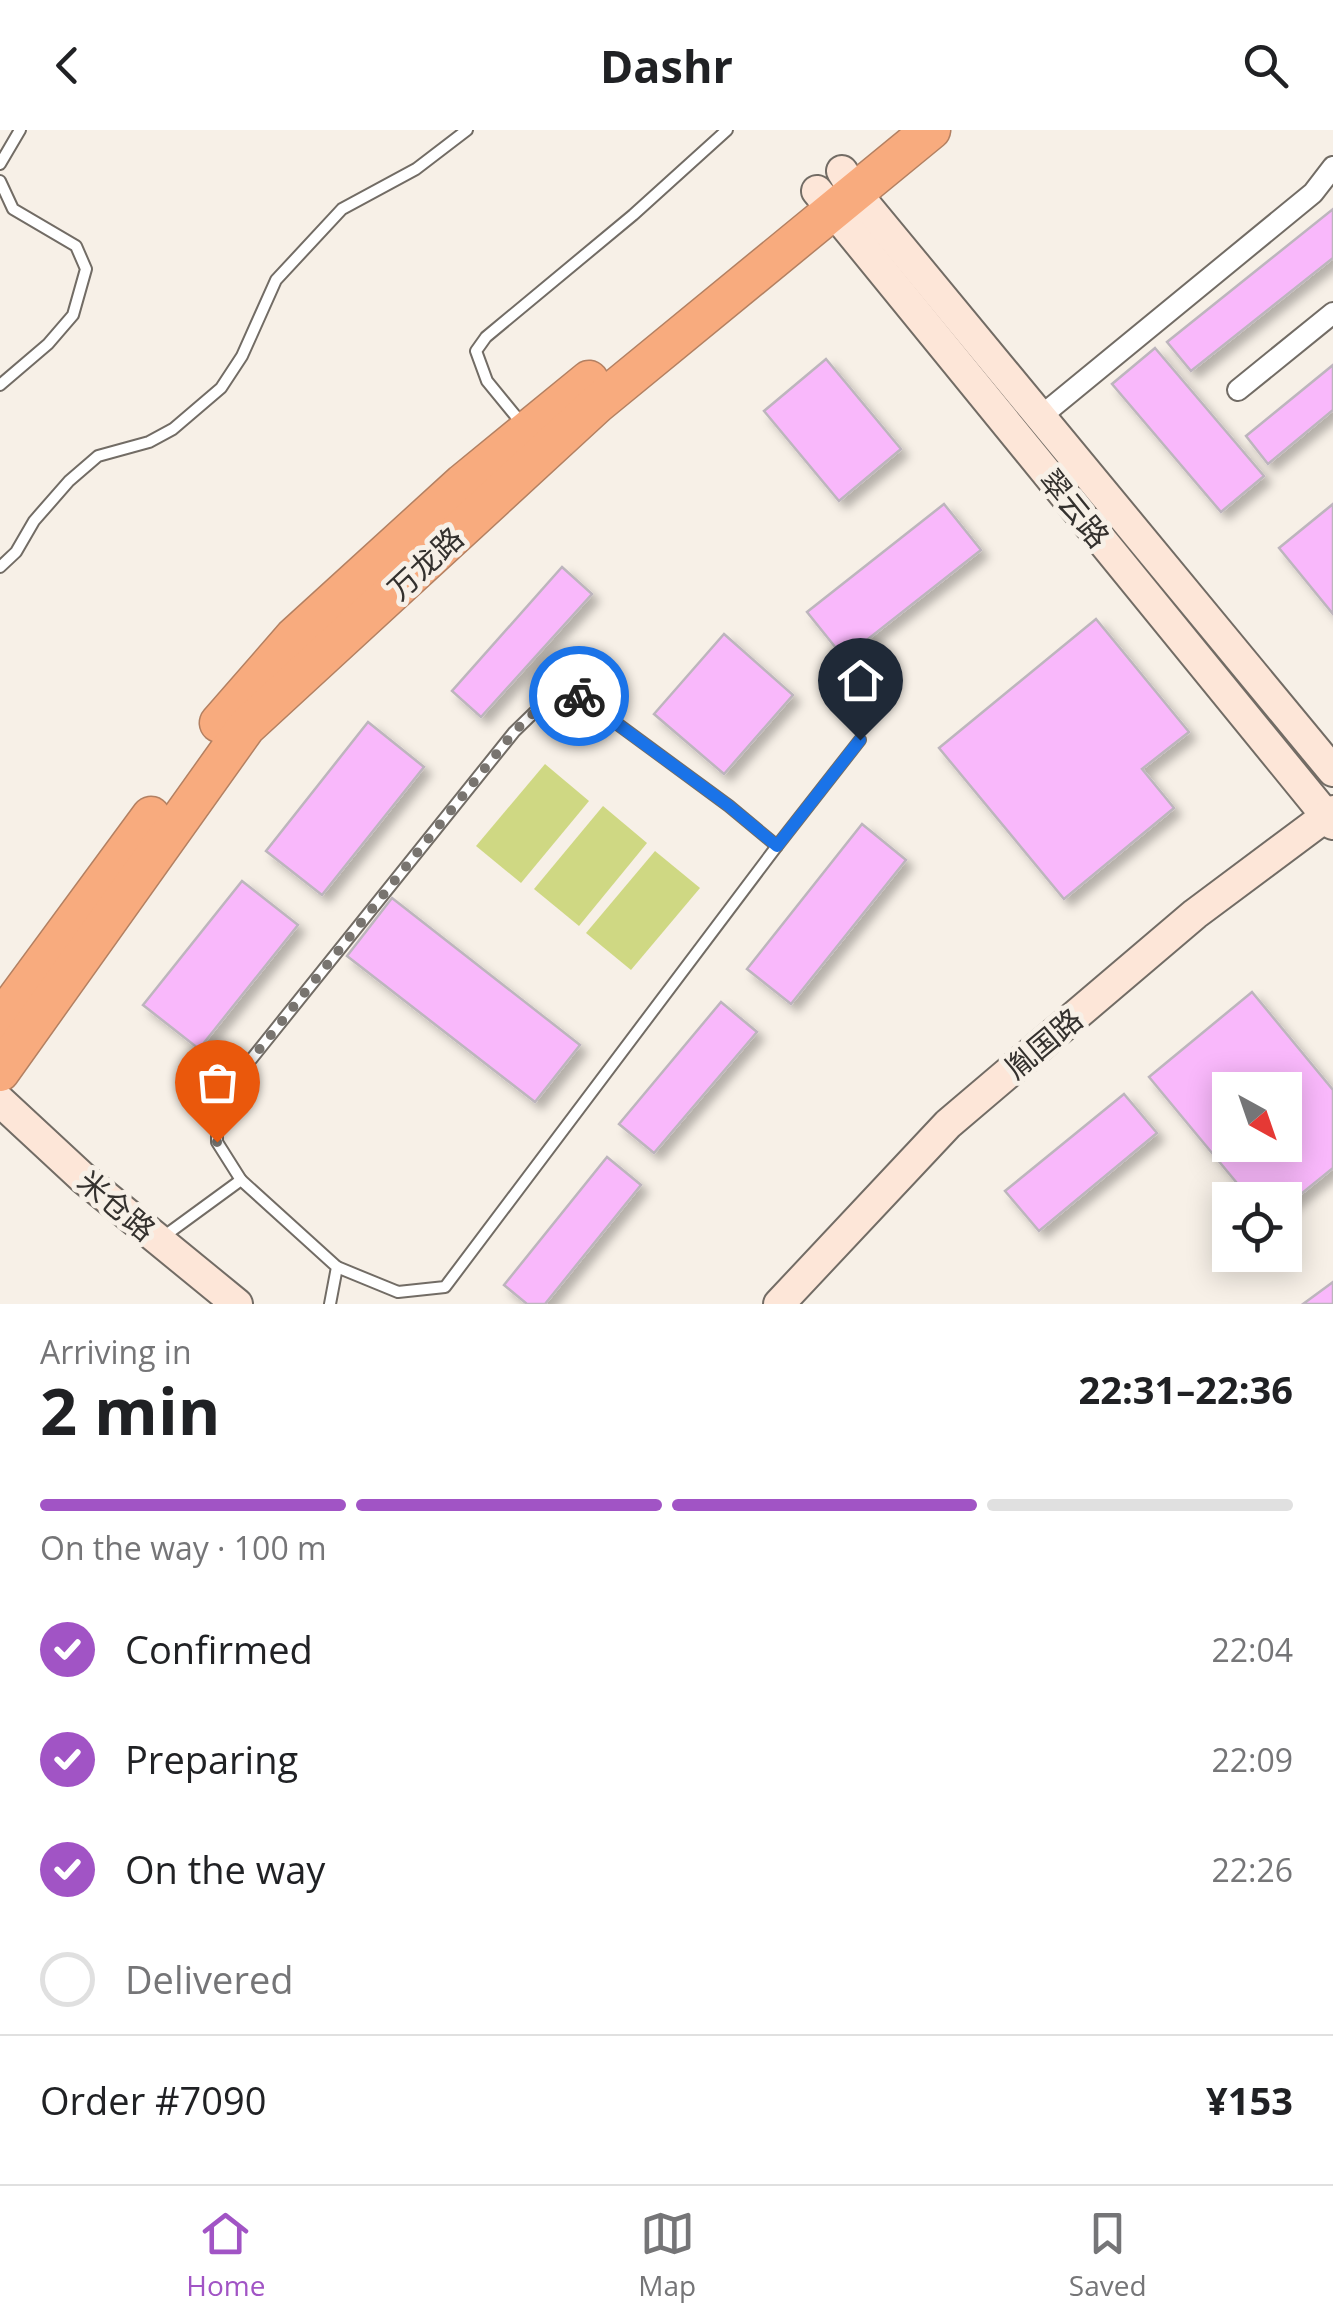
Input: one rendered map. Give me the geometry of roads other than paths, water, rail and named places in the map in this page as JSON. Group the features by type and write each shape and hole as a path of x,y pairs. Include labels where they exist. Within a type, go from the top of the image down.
{"highway":[{"name":"万龙路","path":"0,1072 246,727 597,404 837,191 891,130"},
{"name":"万龙路","path":"0,1020 222,719 294,637 528,430 837,191 931,130"}],"street":[{"path":"1040,417 1313,193 1333,167"},
{"name":"翠云路","path":"837,191 1040,417 1333,771"},
{"name":"翠云路","path":"837,191 1331,817"},
{"path":"1238,390 1333,313"},
{"name":"胤国路","path":"779,1304 948,1124 1195,914 1331,817"},
{"name":"米仓路","path":"0,1102 84,1178 238,1304"}],"lane":[{"path":"0,164 20,130"},
{"path":"0,568 69,481 98,456 149,442 172,429 221,388 242,356 276,280 342,209 416,168 467,130"},
{"path":"528,430 486,382 476,351 486,337 633,215 727,130"},
{"path":"0,181 13,210 76,246 86,269 72,314 48,344 0,385"},
{"path":"777,846 574,692 550,697 514,732 217,1102 217,1142 241,1180 337,1267 398,1292 445,1286 860,740"},
{"path":"159,1240 241,1180"},
{"path":"330,1304 337,1267"}]}
